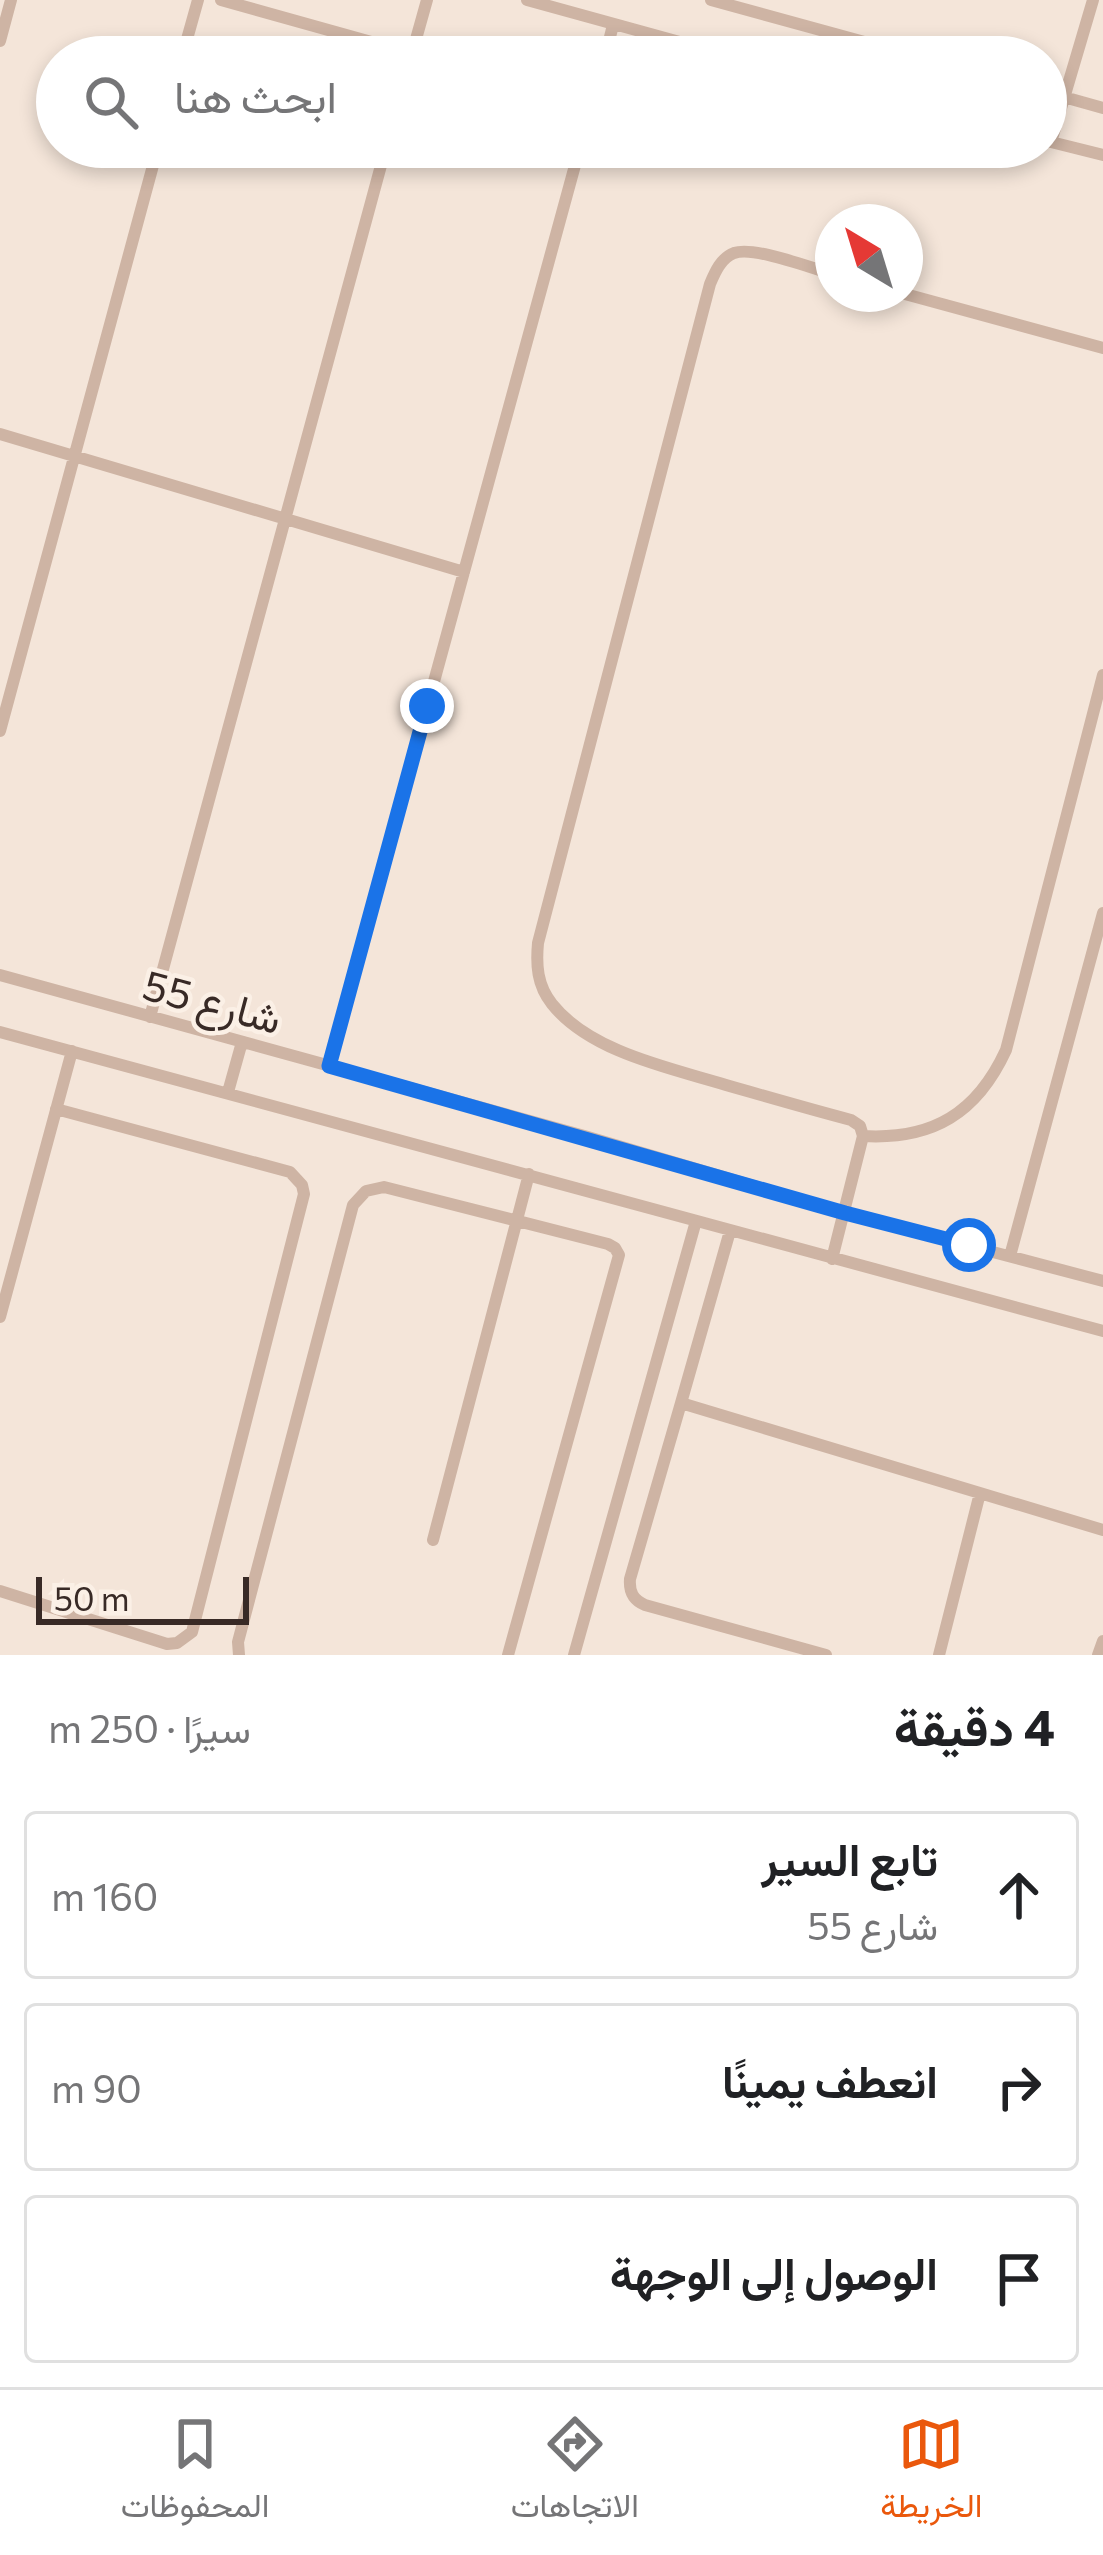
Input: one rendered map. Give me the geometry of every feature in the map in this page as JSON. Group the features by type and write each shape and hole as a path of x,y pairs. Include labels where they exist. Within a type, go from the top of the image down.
{"lane":[{"path":"0,41 11,0"},
{"path":"188,36 198,0"},
{"path":"220,0 346,36"},
{"path":"420,36 427,0"},
{"path":"526,0 655,36"},
{"path":"711,0 842,36"},
{"path":"1067,87 1093,0"},
{"path":"611,36 614,25"},
{"path":"1067,98 1103,107"},
{"path":"1067,145 1102,151"},
{"path":"0,731 152,168"},
{"path":"150,1017 380,168"},
{"path":"329,1066 574,168"},
{"path":"815,269 736,252 716,270 536,963 549,1000 563,1016 606,1043 665,1068 856,1122 863,1136 832,1259"},
{"path":"923,299 1103,348"},
{"path":"0,434 464,572"},
{"path":"863,1136 902,1136 939,1125 961,1112 995,1074 1014,1024 1103,675"},
{"path":"1010,1256 1103,913"},
{"name":"شارع 55","path":"0,975 1103,1281"},
{"name":"شارع 55","path":"0,1032 1103,1331"},
{"path":"228,1092 242,1042"},
{"path":"0,1317 72,1051"},
{"path":"0,1591 167,1643 185,1639 192,1631 304,1195 290,1172 56,1109"},
{"path":"433,1540 529,1174"},
{"path":"239,1655 238,1642 353,1205 366,1191 384,1187 612,1245 619,1258 508,1655"},
{"path":"574,1655 696,1221"},
{"path":"730,1231 630,1579 631,1592 645,1605 826,1655"},
{"path":"681,1403 1103,1530"},
{"path":"939,1655 980,1492"},
{"path":"1099,1655 1103,1641"}],"route":[{"path":"427,706 329,1066 969,1245"}]}
